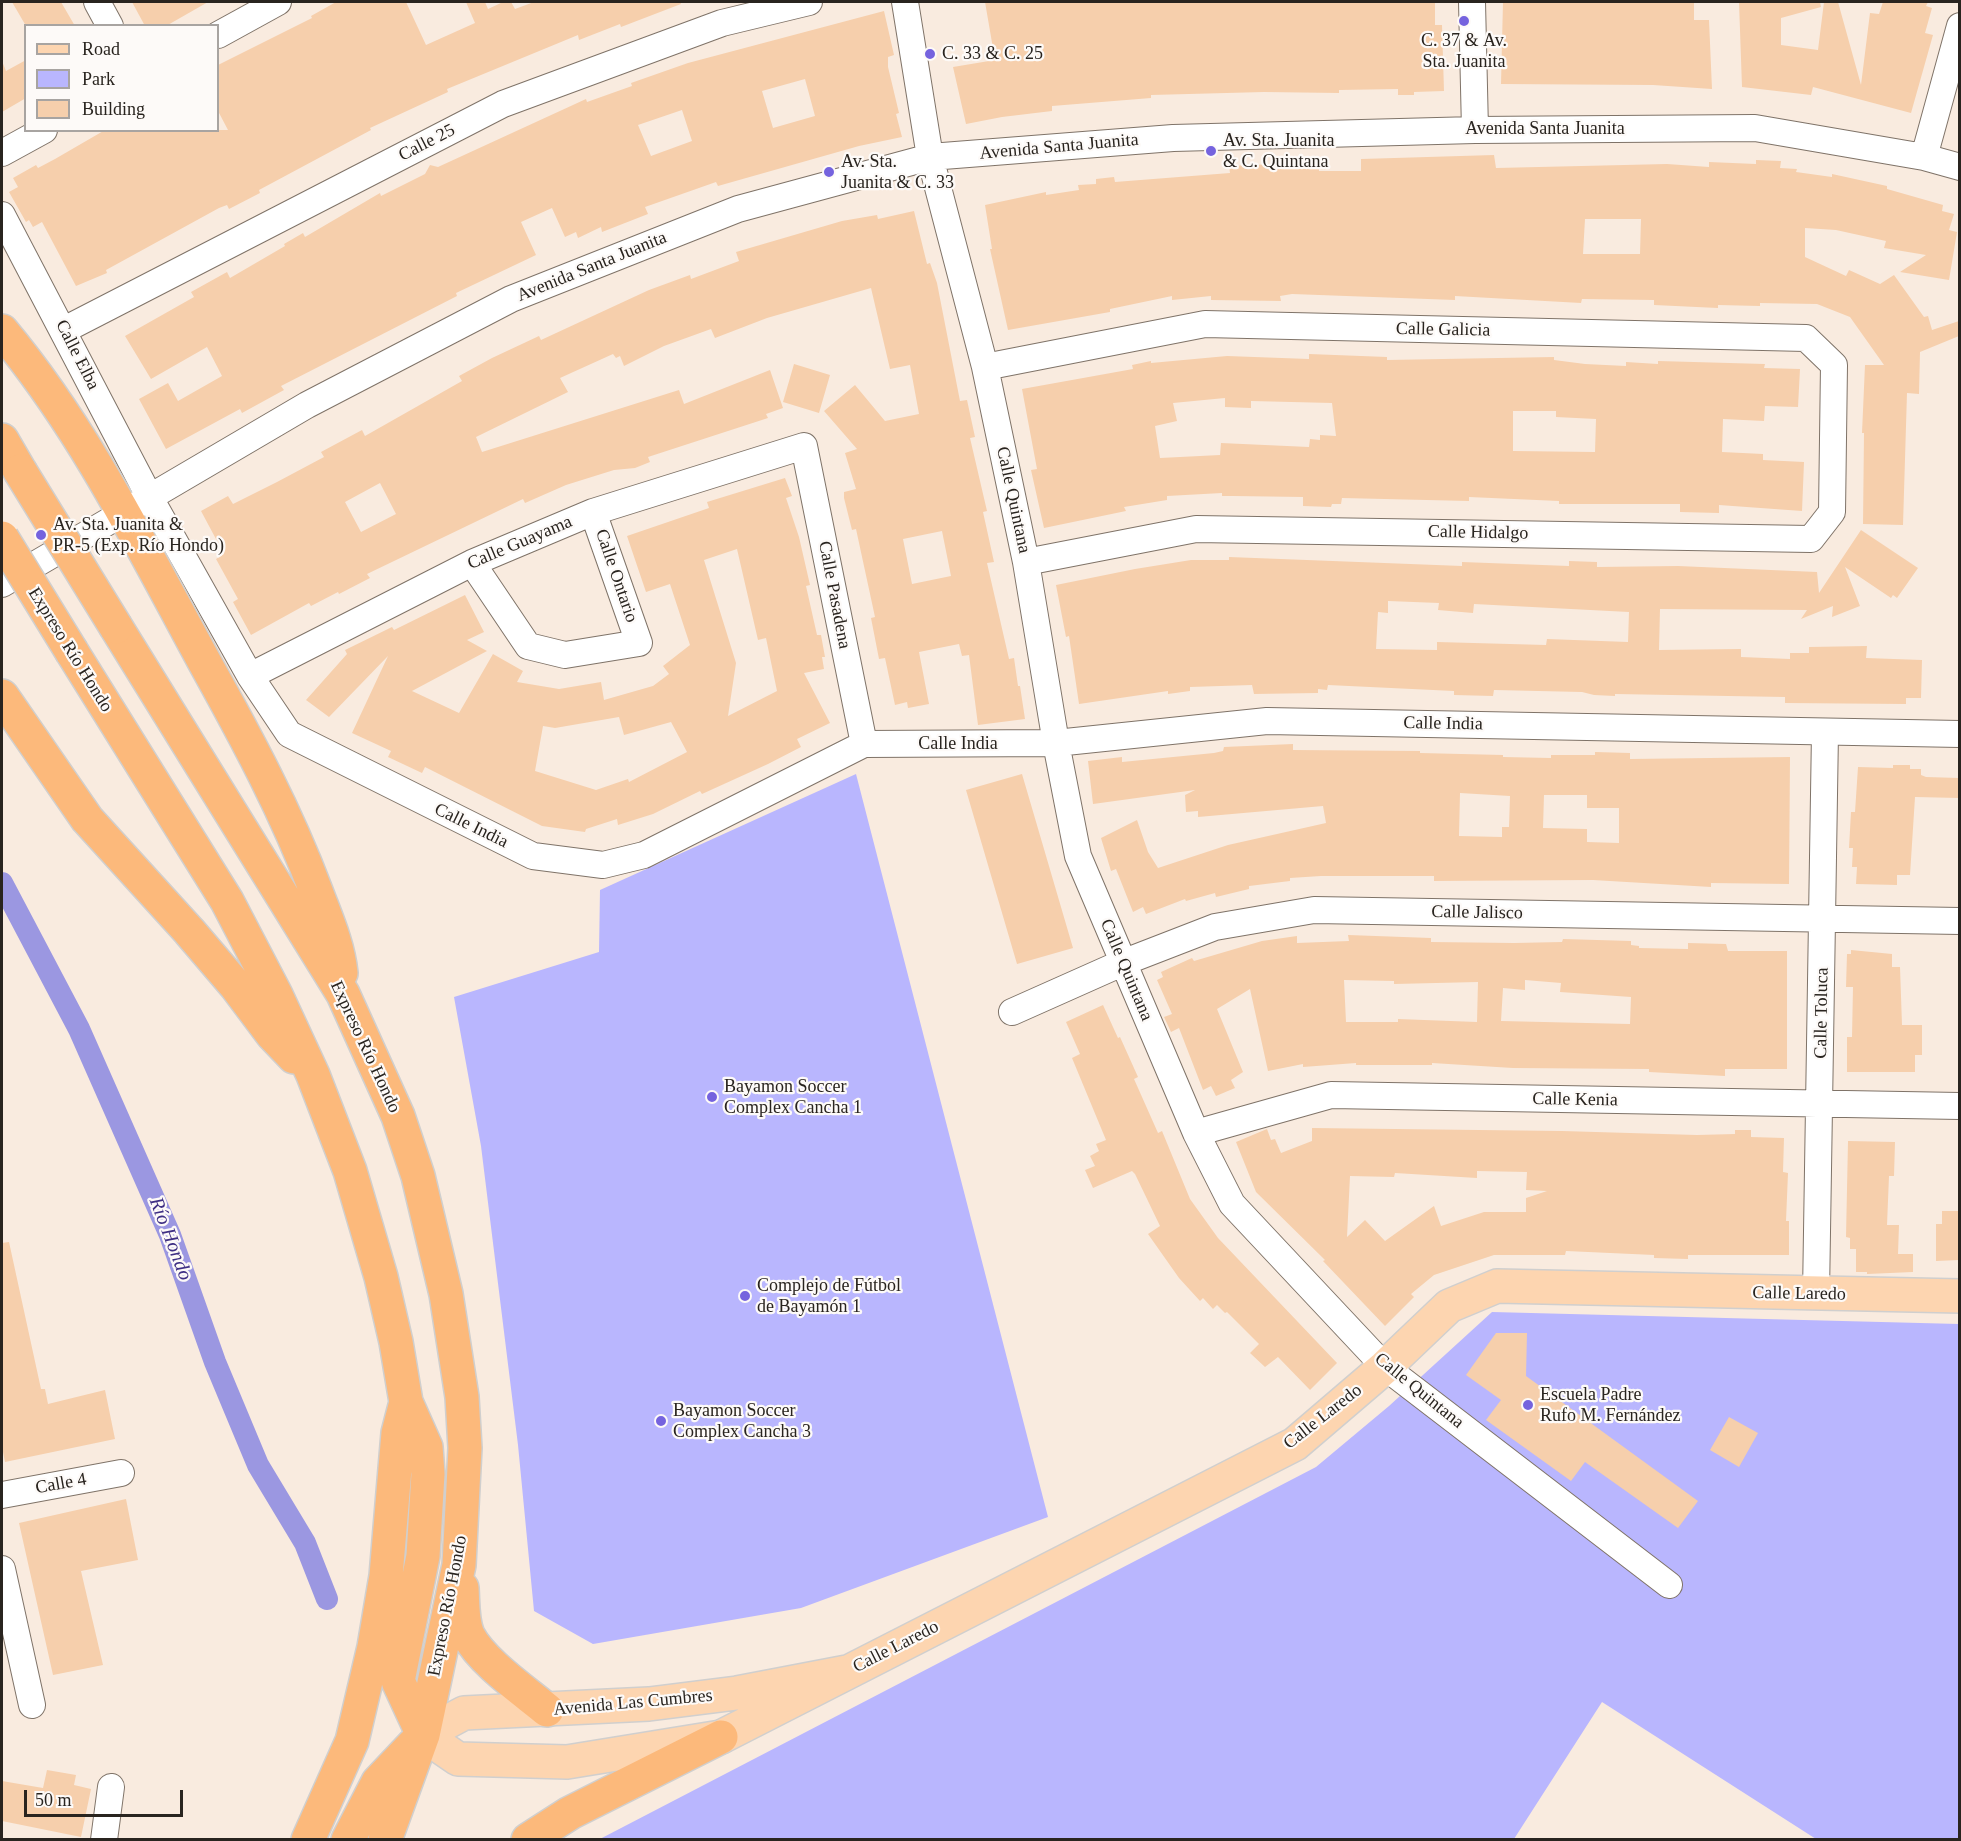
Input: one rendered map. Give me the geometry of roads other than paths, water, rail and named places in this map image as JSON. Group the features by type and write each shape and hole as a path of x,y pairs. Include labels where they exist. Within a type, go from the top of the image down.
{"highway":[{"path":"2,331 136,504 234,715 302,853 338,951 343,994"},
{"name":"Expreso Río Hondo","path":"2,440 343,994 398,1116 418,1176 446,1294 462,1397 465,1448 459,1565 423,1735"},
{"name":"Expreso Río Hondo","path":"2,538 227,901 256,954 313,1075 350,1171 381,1276 406,1402 398,1433 386,1576 374,1647 352,1741 308,1839"},
{"path":"2,696 87,819 189,931 236,986 272,1034 313,1075"},
{"path":"385,1839 423,1735 398,1681 423,1556 428,1474 426,1447 406,1402"},
{"path":"459,1565 464,1620 468,1634 479,1650 547,1710"},
{"path":"348,1839 378,1782 423,1735"},
{"path":"528,1839 570,1813 721,1737"}],"main road":[{"name":"Calle Laredo","path":"721,1737 1295,1444 1385,1367 1449,1306 1497,1287 1959,1296"},
{"name":"Avenida Las Cumbres","path":"423,1735 464,1713 649,1704 737,1694 847,1672"},
{"path":"423,1735 458,1759 567,1762 721,1737"}],"street":[{"path":"97,2 109,24"},
{"path":"219,34 278,2"},
{"name":"Calle 25","path":"64,330 503,104 722,23 809,2"},
{"name":"Calle Quintana","path":"905,2 930,157 985,367 1026,562 1056,743 1078,856 1196,1133 1232,1204 1385,1367 1669,1585"},
{"path":"1472,2 1475,129"},
{"path":"1924,157 1959,26"},
{"name":"Avenida Santa Juanita","path":"2,584 307,405 511,299 738,209 930,157 1173,138 1475,129 1755,128 1924,157 1959,168"},
{"path":"2,153 40,132"},
{"name":"Calle Elba","path":"2,216 64,330 136,504"},
{"name":"Calle Galicia","path":"985,367 1204,324 1806,338 1834,365 1833,424"},
{"name":"Calle Hidalgo","path":"1026,562 1197,529 1811,538 1832,512 1833,424"},
{"name":"Calle Guayama","path":"250,676 472,563 593,512 804,446"},
{"name":"Calle Pasadena","path":"804,446 864,744"},
{"name":"Calle India","path":"136,504 289,734 533,856 603,865 645,855 864,744 1056,743 1267,721 1959,734"},
{"name":"Calle Ontario","path":"472,563 528,646 565,655 639,643 593,512"},
{"name":"Calle Toluca","path":"1816,1294 1824,920 1825,732"},
{"name":"Calle Jalisco","path":"1012,1012 1122,963 1215,927 1314,910 1959,921"},
{"name":"Calle Kenia","path":"1196,1133 1330,1095 1959,1106"},
{"name":"Calle 4","path":"2,1495 122,1473"},
{"path":"2,1569 32,1705"},
{"path":"104,1839 111,1787"}],"waterway":[{"name":"Río Hondo","path":"2,883 79,1029 170,1235 215,1362 258,1465 305,1543 327,1599"}],"place":[{"name":"C. 37 & Av. Sta. Juanita","path":"1464,21"},
{"name":"C. 33 & C. 25","path":"930,54"},
{"name":"Av. Sta. Juanita & C. Quintana","path":"1211,151"},
{"name":"Av. Sta. Juanita & C. 33","path":"829,172"},
{"name":"Av. Sta. Juanita & PR-5 (Exp. Río Hondo)","path":"41,535"},
{"name":"Bayamon Soccer Complex Cancha 1","path":"712,1097"},
{"name":"Complejo de Fútbol de Bayamón 1","path":"745,1296"},
{"name":"Escuela Padre Rufo M. Fernández","path":"1528,1405"},
{"name":"Bayamon Soccer Complex Cancha 3","path":"661,1421"}]}
